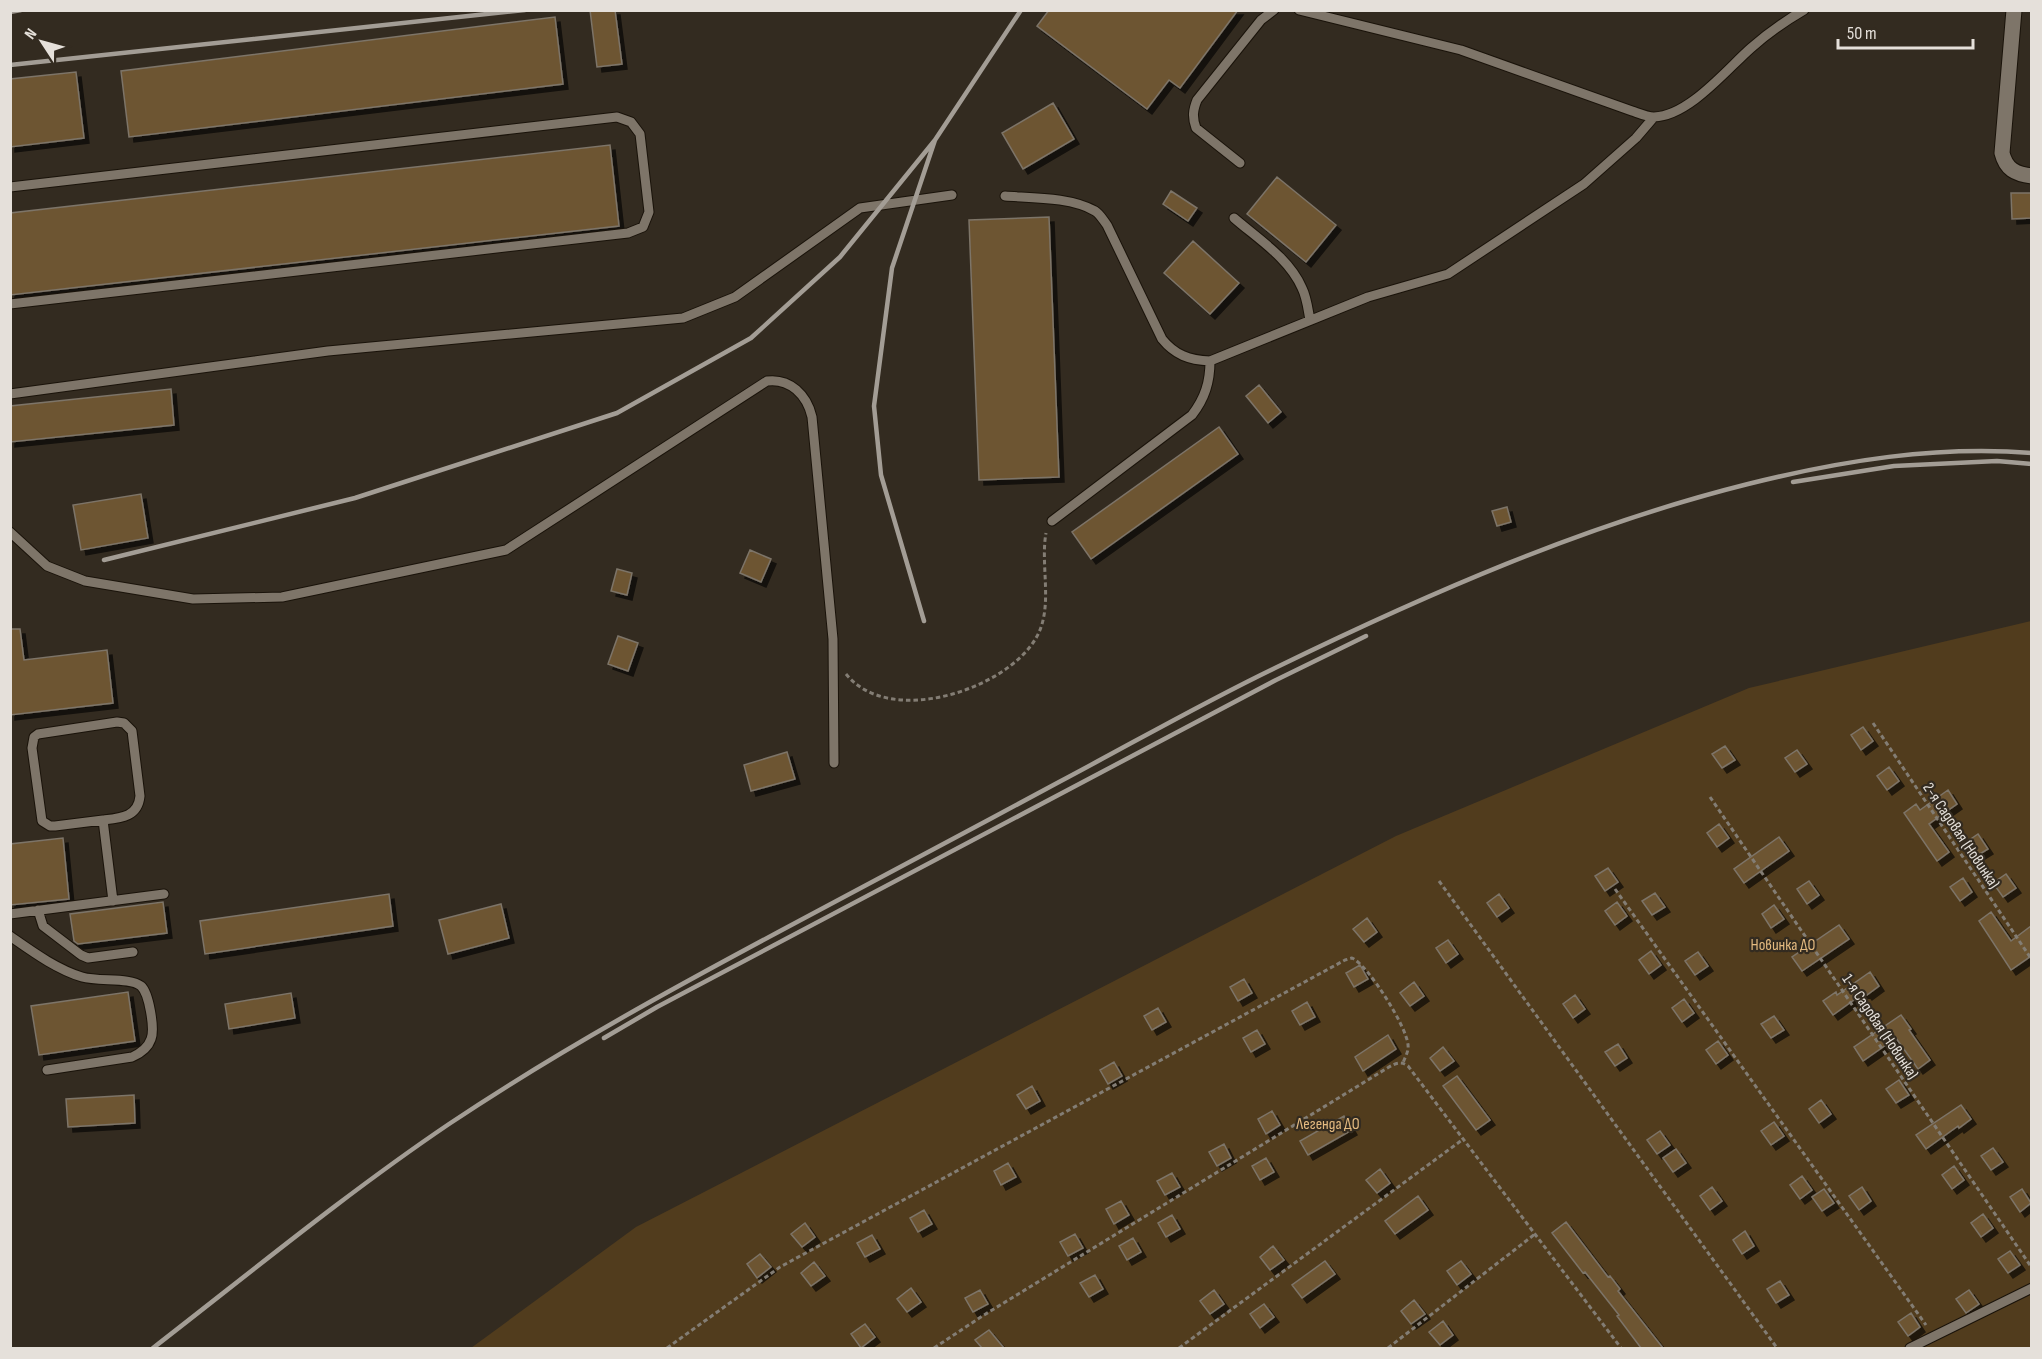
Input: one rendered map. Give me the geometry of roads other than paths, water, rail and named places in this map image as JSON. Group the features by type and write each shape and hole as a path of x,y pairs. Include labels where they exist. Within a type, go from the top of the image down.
{"street":[{"path":"2014,10 2001,153 2005,163 2012,171 2031,176"}],"lane":[{"path":"1240,163 1196,128 1193,109 1197,100 1261,20 1274,10"},
{"path":"1299,10 1461,50 1654,117 1669,113 1710,88 1751,48 1804,10"},
{"path":"10,187 617,117 632,122 640,134 649,212 643,227 628,234 10,304"},
{"path":"1005,196 1046,199 1081,205 1097,212 1107,225 1162,339 1171,349 1181,355 1194,360 1210,361 1368,297 1448,274 1584,184 1636,138 1654,117"},
{"path":"10,394 328,351 683,318 735,297 860,208 952,195"},
{"path":"1234,218 1285,262 1296,276 1304,291 1310,320"},
{"path":"1052,521 1192,415 1206,392 1210,378 1210,361"},
{"path":"10,532 47,566 85,581 192,599 282,597 506,550 767,381 777,379 796,389 810,406 812,417 833,639 834,763"},
{"path":"117,722 124,723 132,731 140,804 130,815 103,820 55,826 42,822 32,748 34,737 38,734 117,722"},
{"path":"103,820 113,901"},
{"path":"10,914 164,894"},
{"path":"38,910 43,926 81,955 88,958 133,952"},
{"path":"10,936 70,973 97,980 133,982 147,994 153,1031 144,1051 132,1057 47,1070"},
{"path":"1910,1348 2031,1288"}],"railway":[{"path":"10,12 21,10"},
{"path":"10,65 525,10"},
{"path":"924,621 881,475 874,406 892,268 935,140 1021,10"},
{"path":"104,560 355,498 617,413 751,338 840,257 935,140"},
{"path":"153,1348 374,1177 491,1096 577,1044 709,970 1248,681 1448,588 1566,541 1687,501 1748,484 1853,462 1960,451 2032,453"},
{"path":"1793,482 1894,466 1997,461 2032,464"},
{"path":"604,1038 657,1007 1276,680 1366,636"}],"park label":[{"name":"Новинка ДО","path":"1783,944"},
{"name":"Легенда ДО","path":"1328,1123"}]}
